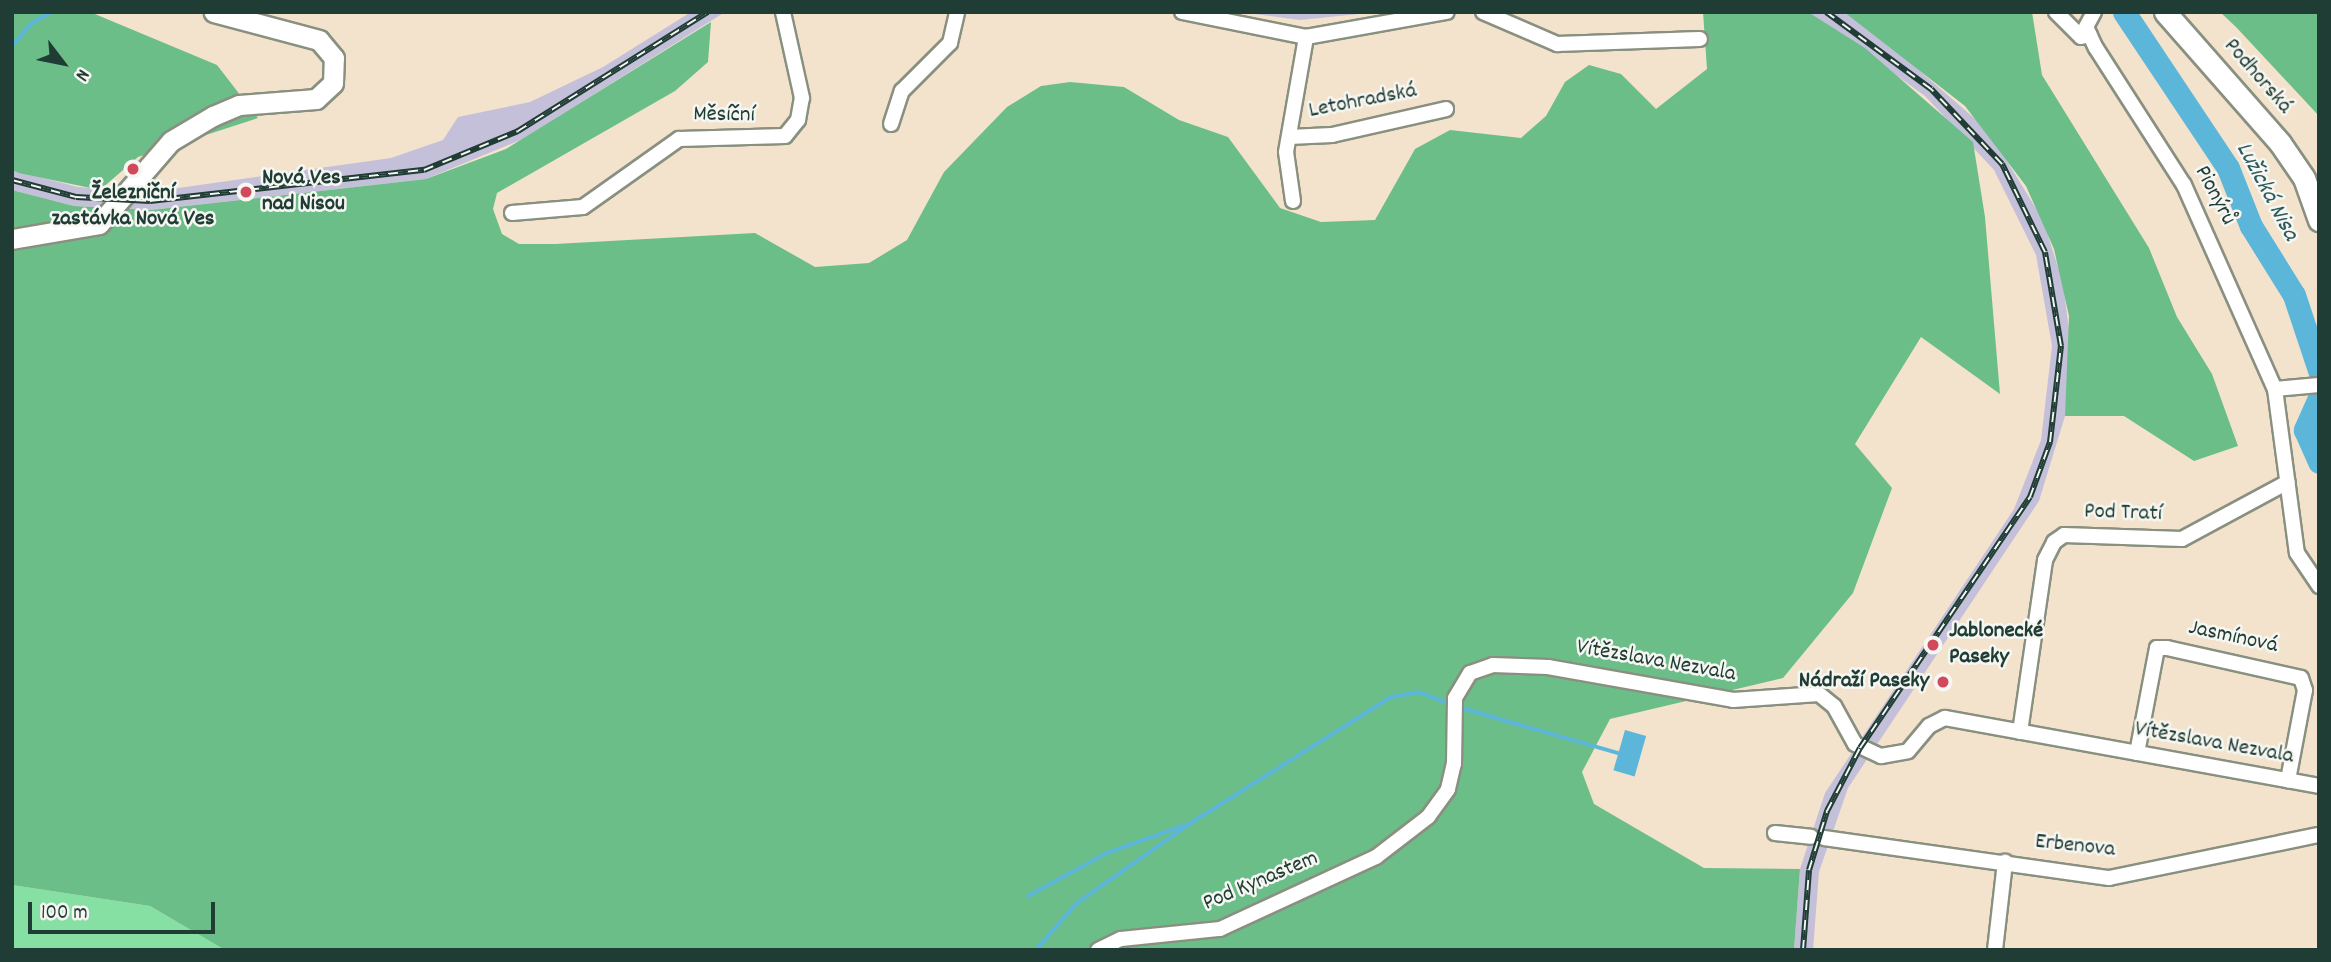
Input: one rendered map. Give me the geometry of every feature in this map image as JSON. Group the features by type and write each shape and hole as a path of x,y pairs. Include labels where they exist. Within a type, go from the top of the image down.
{"main road":[{"name":"Podhorská","path":"2165,12 2280,144 2304,178 2319,220"}],"street":[{"name":"Měsíční","path":"512,213 583,207 679,139 785,136 798,120 802,98 783,12"},
{"path":"891,124 902,91 950,43 957,12"},
{"path":"1182,12 1306,37 1447,12"},
{"path":"1483,12 1557,44 1700,39"},
{"name":"Pionýrů","path":"2056,12 2081,37 2090,35 2184,186 2275,388 2297,553 2319,586"},
{"path":"2090,35 2087,27 2094,12"},
{"path":"12,239 91,226 109,217 171,141 239,104 316,99 333,83 334,58 319,40 223,13"},
{"name":"Letohradská","path":"1293,201 1289,137 1306,37"},
{"name":"Letohradská","path":"1289,137 1332,135 1446,109"},
{"path":"2275,388 2317,385"},
{"name":"Pod Tratí","path":"2020,732 2045,560 2054,542 2064,535 2182,539 2288,482"},
{"name":"Jasmínová","path":"2137,753 2157,649 2167,648 2301,678 2305,690 2288,780"},
{"name":"Vítězslava Nezvala","path":"1427,817 1448,789 1454,764 1455,698 1470,673 1493,665 1548,667 1733,700 1819,694 1834,706 1855,744 1881,756 1908,751 1929,726 1945,718 2319,786"},
{"name":"Pod Kynastem","path":"1098,950 1121,939 1220,929 1376,856 1427,817"},
{"name":"Erbenova","path":"1775,833 2109,878 2319,835"},
{"path":"1995,950 2005,862"}],"shaded area":[{"path":"691,12 725,12 523,139 426,179 151,210 74,206 12,190 12,170 78,187 150,192 391,158 443,140 458,117 530,102 603,67"},
{"path":"1239,12 1379,12 1300,20"},
{"path":"1808,12 1844,12 1876,33 1988,130 2043,220 2063,283 2071,346 2065,416 2039,501 1848,788 1819,872 1813,950 1794,950 1800,869 1825,793 2014,509 2041,440 2052,346 2036,255 1994,170 1925,96"}],"green space":[{"path":"12,12 90,12 217,65 258,118 138,157 100,190 12,170"},
{"path":"1703,12 1808,12 1865,48 1973,142 1985,217 2000,394 1921,337 1855,444 1892,488 1853,593 1783,678 1610,719 1582,772 1594,804 1704,868 1800,869 1794,950 225,950 150,906 12,885 12,190 74,206 151,210 426,179 506,149 711,22 708,62 675,91 497,193 493,209 502,234 519,244 555,244 755,233 815,267 869,263 907,240 944,172 1007,107 1041,86 1070,82 1124,87 1179,120 1228,137 1280,208 1321,222 1375,220 1415,149 1450,130 1521,138 1546,116 1565,82 1589,65 1621,74 1656,109 1707,69"},
{"path":"1844,12 2032,12 2042,75 2149,248 2177,317 2212,374 2238,446 2194,461 2124,416 2065,416 2069,316 2054,249 2026,186 1965,106"},
{"path":"2220,12 2319,12 2319,116 2236,27"},
{"path":"12,885 150,906 225,950 12,950"}],"water":[{"path":"1625,730 1646,736 1635,776 1613,770"}],"waterway":[{"path":"12,46 32,23 52,12"},
{"name":"Lužická Nisa","path":"2124,12 2228,168 2251,226 2294,295 2319,370"},
{"name":"Lužická Nisa","path":"2319,398 2305,430 2319,462"},
{"path":"1036,950 1076,904 1191,823 1391,697 1418,692 1449,703"},
{"path":"1462,708 1621,754"},
{"path":"1028,896 1107,853 1185,825"}],"railway":[{"path":"12,180 76,197 150,201 424,170 518,131 708,12"},
{"path":"1803,950 1809,870 1827,811 1860,748 2030,497 2050,442 2061,346 2045,252 2002,164 1931,89 1826,12"}],"place":[{"name":"Železniční zastávka Nová Ves","path":"133,169"},
{"name":"Nová Ves nad Nisou","path":"246,192"},
{"name":"Jablonecké Paseky","path":"1933,645"},
{"name":"Nádraží Paseky","path":"1943,682"}]}
